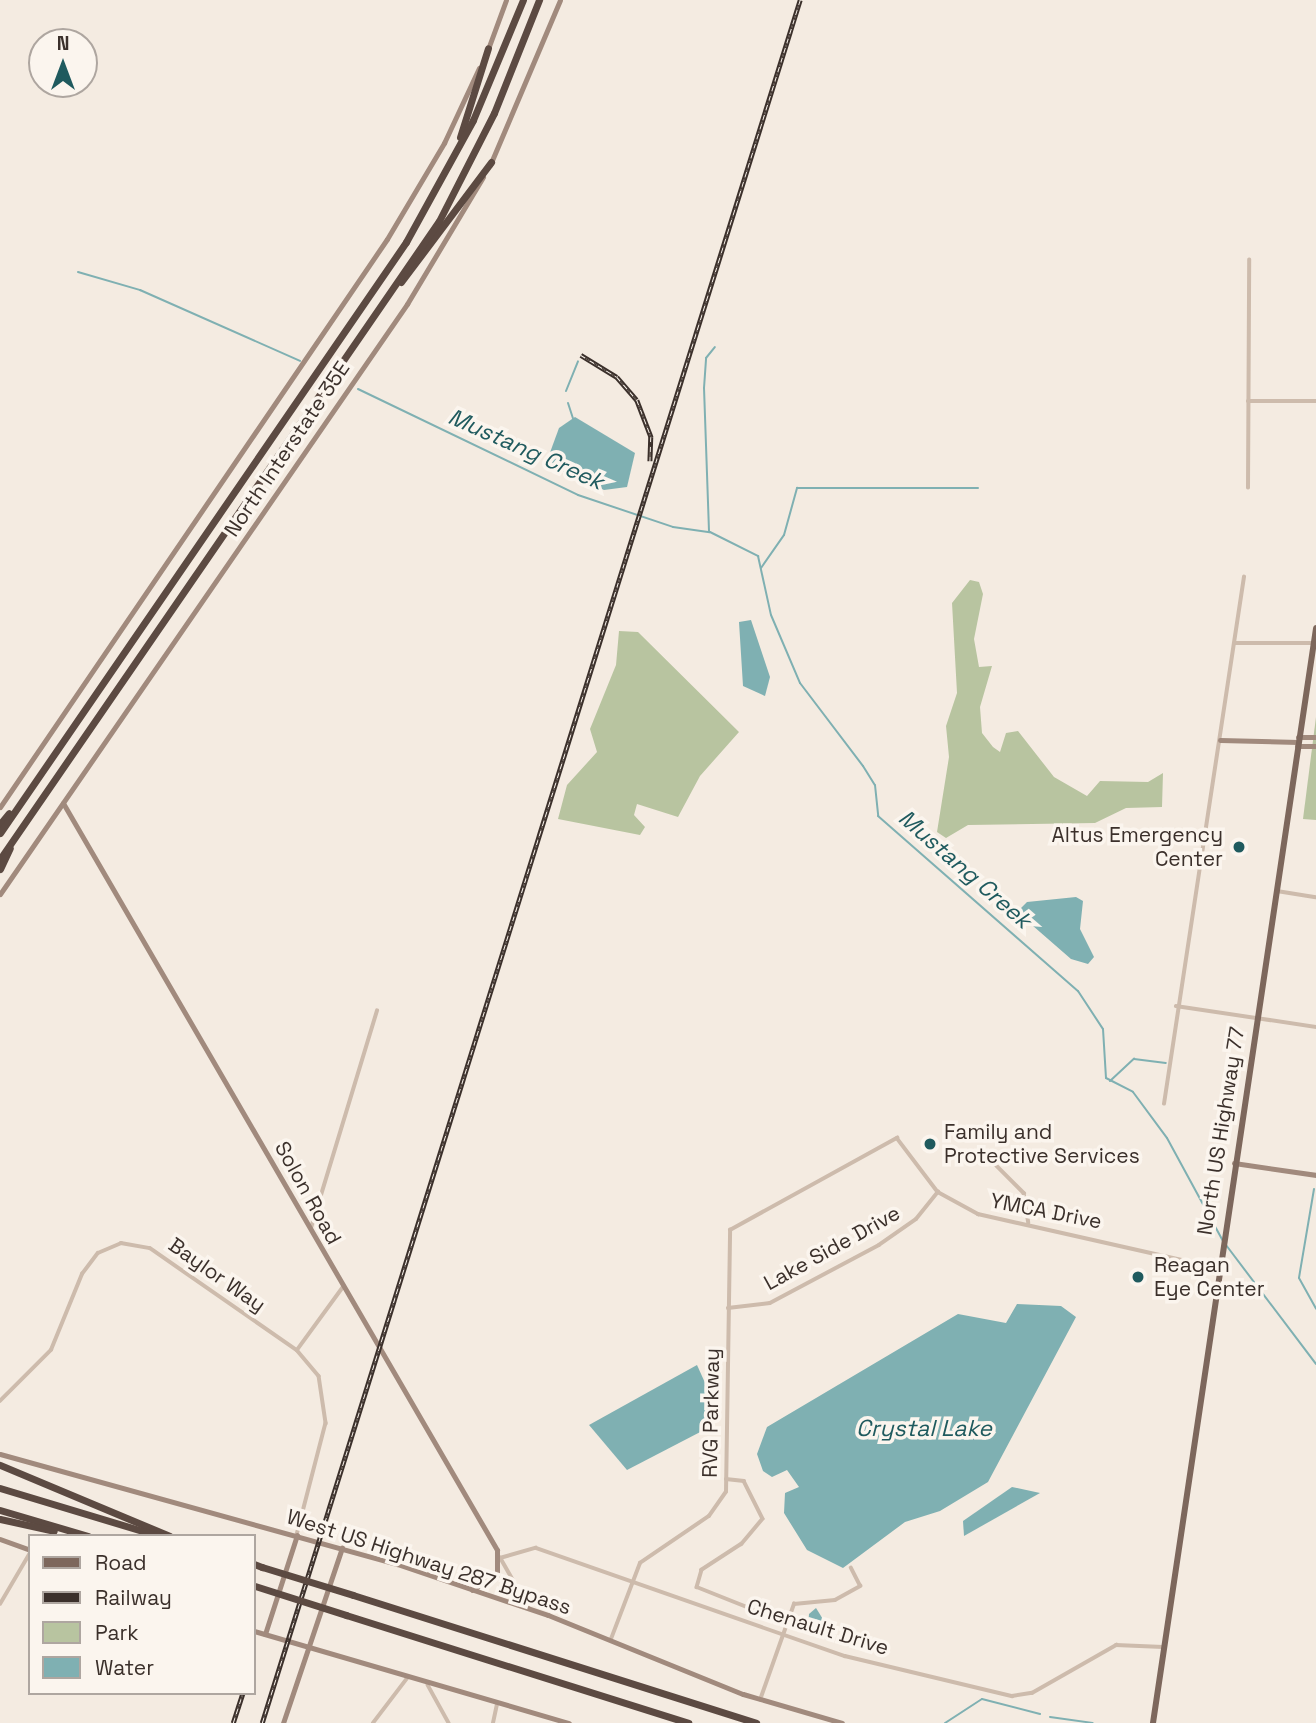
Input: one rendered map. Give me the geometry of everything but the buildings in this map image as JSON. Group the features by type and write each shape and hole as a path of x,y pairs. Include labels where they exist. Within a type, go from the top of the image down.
{"highway":[{"path":"0,833 424,212 473,120 523,0"},
{"path":"0,859 395,286 464,174 539,0"},
{"path":"424,212 471,111 488,48"},
{"path":"395,286 491,162"},
{"path":"0,824 47,766"},
{"path":"0,869 12,842"},
{"path":"0,1465 165,1534"},
{"path":"0,1488 152,1534"},
{"path":"0,1510 81,1534"},
{"path":"0,1519 69,1534"},
{"path":"258,1566 757,1723"},
{"path":"256,1587 688,1723"}],"main road":[{"name":"North US Highway 77","path":"1153,1723 1218,1265 1316,628"}],"street":[{"name":"North Interstate 35E","path":"0,807 387,239 444,143 488,48 506,0"},
{"name":"North Interstate 35E","path":"0,894 407,304 491,162 560,0"},
{"path":"1248,488 1249,260"},
{"path":"1248,401 1316,401"},
{"path":"1164,1104 1244,577"},
{"path":"1235,643 1314,643"},
{"path":"1298,742 1316,737"},
{"path":"1220,740 1298,742 1316,746"},
{"name":"Solon Road","path":"63,803 500,1558"},
{"path":"1276,891 1316,897"},
{"path":"1177,1006 1316,1027"},
{"path":"310,1230 377,1011"},
{"name":"YMCA Drive","path":"897,1138 938,1192 978,1214 1218,1265"},
{"name":"RVG Parkway","path":"611,1639 633,1582 651,1553 709,1516 726,1492 730,1230 897,1138"},
{"path":"991,1160 1024,1193 1029,1223"},
{"path":"1234,1163 1316,1175"},
{"name":"Lake Side Drive","path":"729,1308 770,1303 879,1245 916,1219 938,1192"},
{"name":"Baylor Way","path":"0,1401 51,1350 89,1262 121,1243 139,1244 174,1260 297,1350 319,1376 326,1407 297,1535"},
{"path":"297,1350 344,1287"},
{"name":"West US Highway 287 Bypass","path":"0,1454 342,1548 529,1609 611,1639 760,1700 842,1723"},
{"path":"726,1479 744,1480 763,1519 742,1544 702,1570 696,1587 787,1623"},
{"path":"265,1634 297,1535"},
{"path":"0,1539 28,1550"},
{"path":"283,1723 305,1647 342,1548"},
{"name":"Chenault Drive","path":"500,1558 536,1548 783,1636 1012,1696 1032,1693 1116,1644 1165,1647"},
{"path":"0,1604 28,1555"},
{"path":"472,1590 492,1581 500,1558"},
{"path":"500,1558 529,1609"},
{"path":"760,1700 797,1601 835,1600 860,1586 850,1568"},
{"path":"256,1632 428,1685 569,1723"},
{"path":"373,1723 408,1677"},
{"path":"428,1685 449,1723"},
{"path":"493,1723 497,1703"}],"green space":[{"path":"970,580 979,582 983,594 974,639 979,667 992,666 980,707 982,733 993,747 1000,752 1006,733 1018,731 1054,777 1087,796 1100,781 1148,782 1163,773 1162,807 1126,808 1095,823 968,825 946,838 937,832 949,757 946,726 957,693 952,603"},
{"path":"619,631 638,632 739,732 700,776 678,817 637,804 634,815 645,827 640,835 558,819 567,785 597,752 590,729 616,665"},
{"path":"1316,717 1316,820 1303,819"}],"water":[{"path":"575,417 635,453 627,487 604,490 559,470 548,458 559,428"},
{"path":"751,620 770,677 765,696 743,686 739,622"},
{"path":"1076,897 1083,901 1080,929 1094,957 1088,964 1071,959 1017,912 1027,902"},
{"name":"Crystal Lake","path":"1017,1304 1061,1306 1076,1317 988,1482 940,1511 905,1522 843,1568 807,1550 784,1513 785,1493 799,1487 787,1470 772,1477 763,1471 757,1454 767,1427 958,1314 1006,1323"},
{"path":"697,1365 706,1385 706,1429 627,1470 589,1425"},
{"path":"1012,1487 1040,1493 964,1536 963,1521"},
{"path":"816,1608 834,1637 833,1641 808,1630 809,1614"}],"waterway":[{"name":"Mustang Creek","path":"78,272 140,290 300,361"},
{"path":"709,531 704,388 706,358 715,347"},
{"path":"566,391 578,361"},
{"name":"Mustang Creek","path":"358,389 578,495 673,527 710,532 758,556 771,615 800,683 875,785 878,816 1078,991 1103,1029 1106,1078 1133,1092 1167,1138 1223,1241"},
{"path":"568,403 573,418"},
{"path":"761,568 784,535 797,488 978,488"},
{"path":"1110,1081 1134,1059 1166,1063"},
{"path":"1314,1189 1299,1278 1316,1309"},
{"name":"Mustang Creek","path":"1226,1245 1316,1364"},
{"path":"945,1723 982,1699 1040,1714"},
{"path":"1050,1717 1093,1723"}],"railway":[{"path":"262,1723 800,0"},
{"path":"581,355 617,377 637,400 651,437 650,461"},
{"path":"233,1723 242,1695"}],"place":[{"name":"Altus Emergency Center","path":"1239,847"},
{"name":"Family and Protective Services","path":"930,1144"},
{"name":"Reagan Eye Center","path":"1138,1277"}]}
